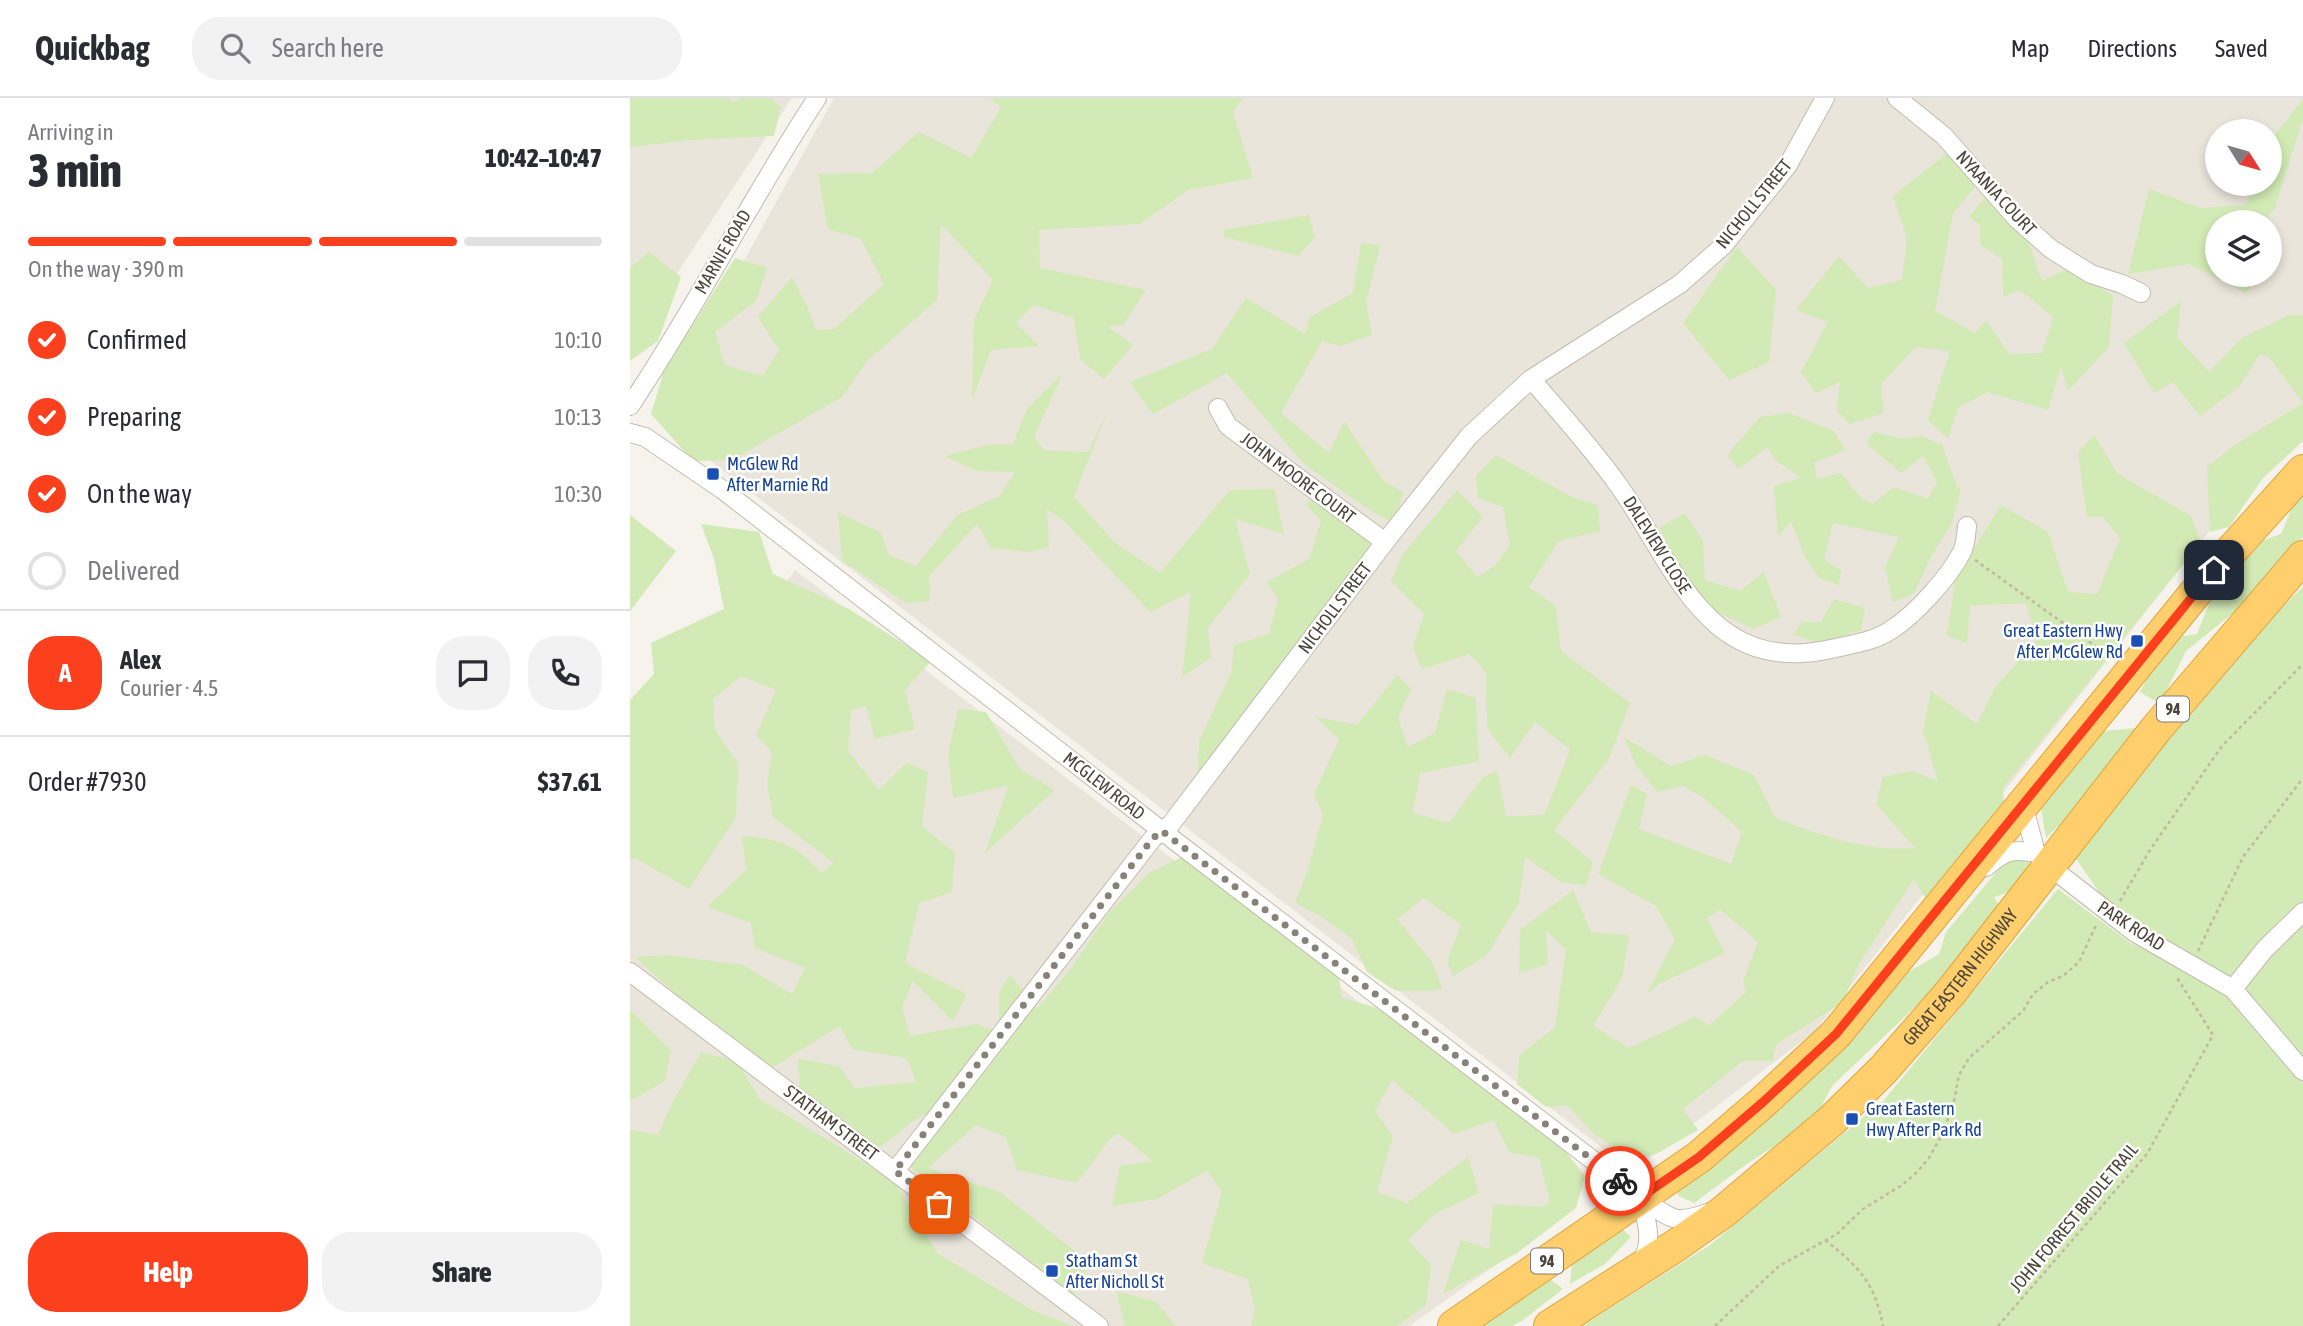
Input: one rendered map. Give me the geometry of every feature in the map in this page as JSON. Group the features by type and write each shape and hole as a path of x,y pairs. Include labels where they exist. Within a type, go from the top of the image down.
{"highway":[{"name":"94","path":"1454,1326 1699,1157 1836,1034 2214,570 2303,471"},
{"name":"GREAT EASTERN HIGHWAY","path":"1550,1326 1684,1239 1750,1190 1831,1121 1883,1070 1951,992 2043,860 2303,557"}],"street":[{"name":"MARNIE ROAD","path":"630,406 662,358 775,162 817,98"},
{"name":"NICHOLL STREET","path":"895,1171 1153,838 1171,824 1469,436 1531,379 1679,284 1724,245 1788,165 1825,98"},
{"name":"NYAANIA COURT","path":"1897,98 1944,136 2017,219 2051,249 2091,274 2141,293"},
{"name":"DALEVIEW CLOSE","path":"1531,379 1579,434 1619,486 1698,608 1723,630 1752,646 1781,652 1813,653 1878,638 1895,628 1926,600 1963,551 1967,526"},
{"name":"JOHN MOORE COURT","path":"1218,408 1228,426 1385,542"},
{"name":"MCGLEW ROAD","path":"630,433 645,437 723,490 1162,831 1673,1219 1686,1221 1750,1190"},
{"path":"2022,804 2043,860"},
{"path":"1961,882 2002,853 2020,850 2043,860"},
{"name":"PARK ROAD","path":"2043,860 2134,932 2233,989 2303,1071"},
{"path":"2233,989 2265,949 2303,912"},
{"name":"STATHAM STREET","path":"630,972 1099,1326"},
{"path":"1636,1270 1648,1253 1650,1240 1641,1197"}],"path":[{"path":"1963,551 2117,662"},
{"path":"1715,1326 1780,1266 1837,1234 1863,1209 1902,1185 1930,1158 1943,1133 1959,1075 1969,1058 1977,1048 2023,1011 2033,993 2048,982 2063,976 2079,962 2097,923 2122,899 2150,850 2222,746 2303,664"},
{"path":"2191,965 2243,858 2303,778"},
{"name":"JOHN FORREST BRIDLE TRAIL","path":"1998,1326 2147,1154 2213,1035 2155,943"},
{"path":"1825,1240 1863,1273 1878,1301 1883,1326"}],"shaded area":[{"path":"630,98 792,98 630,345"},
{"path":"834,98 2303,98 2303,436 2223,514 1815,1031 1632,1171 656,419"},
{"path":"795,570 1563,1158 1557,1222 1409,1326 630,1326 630,793"}],"green space":[{"path":"630,98 729,98 733,102 741,98 770,98 781,107 774,136 690,140 630,147"},
{"path":"990,98 1243,98 1233,112 1253,178 1188,190 1140,224 1039,230 1040,268 1146,290 1124,324 1108,327 1133,345 1104,379 1080,359 1074,318 1033,305 1016,323 1039,346 991,350 972,400 974,320 993,280 941,224 937,300 867,361 842,397 732,460 693,461 651,414 664,370 735,258 767,268 756,301 715,332 725,365 763,376 779,350 758,317 792,277 816,330 834,329 884,284 861,239 828,229 818,174 872,173 919,132 971,158 1001,108"},
{"path":"2303,99 2303,118 2282,186 2282,126"},
{"path":"1946,154 1964,159 1976,185 1953,214 1935,311 1975,333 1986,320 2009,354 2042,353 2053,317 2020,290 2003,297 2002,259 1980,245 1980,225 1969,217 1985,197 2025,233 2042,281 2071,267 2113,296 2109,347 2068,391 2061,366 2048,410 1987,392 1958,408 1948,439 1928,420 1950,351 1916,347 1881,384 1884,413 1850,424 1837,411 1840,382 1816,393 1801,372 1828,322 1796,310 1839,256 1868,288 1902,280 1907,238 1893,196"},
{"path":"2149,189 2201,208 2245,205 2249,196 2279,196 2273,210 2205,210 2205,272 2189,264 2128,274"},
{"path":"1309,215 1315,238 1298,256 1224,237 1224,230"},
{"path":"1361,243 1380,246 1366,302 1372,335 1341,346 1322,341 1281,413 1329,453 1344,421 1383,480 1404,493 1393,523 1362,505 1303,463 1227,373 1153,414 1130,382 1212,349 1246,298 1305,334 1310,317 1353,293"},
{"path":"1737,247 1776,290 1769,362 1729,380 1683,323"},
{"path":"649,252 681,277 658,341 630,361 630,268"},
{"path":"2234,287 2251,287 2246,293"},
{"path":"2181,301 2177,337 2209,372 2242,338 2289,315 2303,315 2303,403 2270,358 2260,354 2239,387 2200,416 2173,382 2154,393 2124,343"},
{"path":"1063,373 1034,437 1044,450 1088,452 1108,410 1074,497 1115,543 1160,573 1230,490 1274,489 1284,534 1235,519 1250,574 1208,628 1211,658 1182,677 1191,592 1150,612 1064,521 1047,509 1049,547 1029,552 991,548 977,524 929,576 930,601 906,603 842,561 838,512 881,533 889,555 916,566 957,515 1000,496 1015,472 976,471 945,456 988,445 1013,444 1027,409"},
{"path":"2303,403 2303,441 2263,478 2229,527 2210,532 2207,467 2236,444"},
{"path":"1789,413 1834,431 1845,450 1814,463 1817,479 1841,473 1861,498 1873,504 1894,487 1928,499 1937,482 1923,456 1901,473 1866,443 1874,432 1902,439 1921,436 1942,445 1957,486 1961,488 1952,523 1931,557 1914,594 1893,602 1885,568 1899,537 1833,523 1824,560 1841,570 1839,585 1819,578 1805,557 1791,522 1778,536 1774,486 1801,478 1775,460 1768,447 1738,469 1727,455 1760,417"},
{"path":"2094,435 2118,474 2191,516 2201,542 2003,788 2004,802 1925,898 1914,879 1859,964 1843,1002 1777,1044 1772,1061 1743,1061 1683,1109 1698,1130 1656,1154 1633,1160 1593,1133 1567,1105 1546,1107 1517,1084 1519,1056 1555,1027 1566,950 1546,930 1548,964 1519,973 1520,930 1573,890 1591,932 1629,935 1622,978 1593,1026 1629,1048 1695,1017 1710,1025 1746,992 1743,981 1758,942 1721,910 1707,918 1725,953 1659,984 1646,995 1675,939 1656,906 1598,874 1631,785 1647,794 1639,829 1731,864 1742,832 1704,798 1683,786 1657,792 1636,765 1624,737 1671,766 1705,755 1754,775 1775,817 1792,824 1861,845 1915,848 1876,804 1883,777 1912,771 1938,781 1923,731 1931,691 1977,724 1994,689 2037,640 2026,603 1970,606 1967,643 1947,636 1955,579 2001,505 2048,532 2068,592 2097,594 2120,538 2103,517 2087,517 2078,453"},
{"path":"1496,455 1572,497 1598,505 1600,531 1559,541 1529,587 1556,606 1561,651 1630,703 1609,759 1554,830 1593,862 1586,885 1561,882 1525,857 1519,903 1486,956 1453,976 1447,961 1461,925 1424,898 1397,919 1432,962 1443,989 1396,991 1367,972 1352,939 1319,915 1295,903 1323,815 1314,794 1339,740 1316,717 1357,725 1397,675 1411,689 1398,718 1408,747 1435,733 1447,689 1476,698 1479,761 1420,773 1413,813 1449,823 1483,777 1497,771 1506,816 1544,815 1570,750 1535,722 1510,758 1487,728 1486,673 1470,654 1422,669 1413,647 1424,614 1391,581 1403,554 1457,490 1483,517 1456,551 1477,577 1495,566 1510,545 1503,507 1478,498 1476,476"},
{"path":"1320,491 1356,507 1380,564 1197,795 1199,741 1231,673 1234,645 1269,634 1278,599 1267,582 1309,559 1321,521 1306,504"},
{"path":"2303,491 2303,537 2243,605 2186,651 2160,704 2140,692 2155,663 2178,637 2197,634 2211,599 2256,543 2281,534 2296,498"},
{"path":"1685,513 1703,541 1705,580 1740,591 1764,572 1781,617 1754,629 1699,604 1659,528"},
{"path":"630,515 676,551 630,611"},
{"path":"701,524 759,532 773,574 849,609 931,661 905,690 915,729 875,739 866,706 851,710 848,751 879,790 906,763 928,772 922,826 955,853 952,892 919,903 905,963 967,994 953,1021 913,981 902,1008 910,1036 977,1024 999,1033 999,992 1010,975 1038,1008 1071,968 1109,913 1150,872 1182,857 1338,971 1342,998 1375,1007 1454,1058 1551,1133 1585,1176 1576,1208 1517,1253 1443,1294 1461,1240 1489,1249 1493,1204 1542,1207 1550,1203 1539,1158 1509,1152 1494,1120 1454,1134 1392,1080 1375,1111 1393,1136 1377,1192 1407,1203 1468,1157 1479,1193 1436,1213 1408,1240 1431,1265 1426,1305 1397,1326 1251,1326 1255,1311 1248,1279 1202,1263 1222,1192 1207,1171 1157,1199 1112,1206 1120,1166 1153,1161 1118,1133 1110,1139 1077,1183 1017,1170 1006,1137 976,1125 928,1168 1000,1192 1090,1263 1074,1295 910,1167 937,1123 961,1094 912,1122 878,1149 800,1089 798,1059 839,1066 855,1088 916,1082 907,1058 852,1049 840,1026 773,1067 691,1008 635,957 667,955 743,965 792,994 805,968 755,948 751,923 707,907 746,870 742,836 776,841 795,849 821,873 834,863 773,817 767,784 772,752 756,735 776,690 741,676 713,699 715,730 738,763 736,817 689,889 637,859 630,859 630,700 654,674 651,643 724,609 714,559"},
{"path":"2303,587 2303,1326 1582,1326 1710,1245 1884,1100 2058,889 2136,947 2075,857 2210,676"},
{"path":"1834,599 1865,608 1861,630 1819,643 1793,634 1802,622 1821,622"},
{"path":"958,709 986,712 1020,769 1055,790 985,853 1009,785 953,798 948,755"},
{"path":"2136,728 2119,762 2102,783 2046,838 2041,809 2093,732"},
{"path":"2014,851 2029,859 2024,881 2015,889 1994,897 2001,909 1962,958 1832,1086 1814,1120 1694,1203 1677,1195 1683,1181 1759,1127 1848,1045 1905,974 1939,954 1946,932"},
{"path":"630,1010 671,1050 665,1081 630,1101"},
{"path":"701,1052 738,1062 759,1099 896,1184 937,1253 1034,1311 1074,1326 630,1326 630,1130 658,1135 671,1105"},
{"path":"1614,1221 1631,1237 1605,1264 1570,1284 1573,1252"},
{"path":"1550,1279 1563,1289 1523,1320 1512,1326 1465,1326"},
{"path":"1116,1291 1156,1302 1176,1326 1125,1326"}],"way so far":[{"path":"939,1204 895,1171 1153,838 1162,831 1620,1181"}],"place":[{"name":"McGlew Rd After Marnie Rd","path":"713,474"},
{"name":"Great Eastern Hwy After McGlew Rd","path":"2137,641"},
{"name":"Great Eastern Hwy After Park Rd","path":"1852,1119"},
{"name":"Statham St After Nicholl St","path":"1052,1271"}],"route":[{"path":"1620,1181 1641,1197 1699,1157 1836,1034 2214,570"}]}
